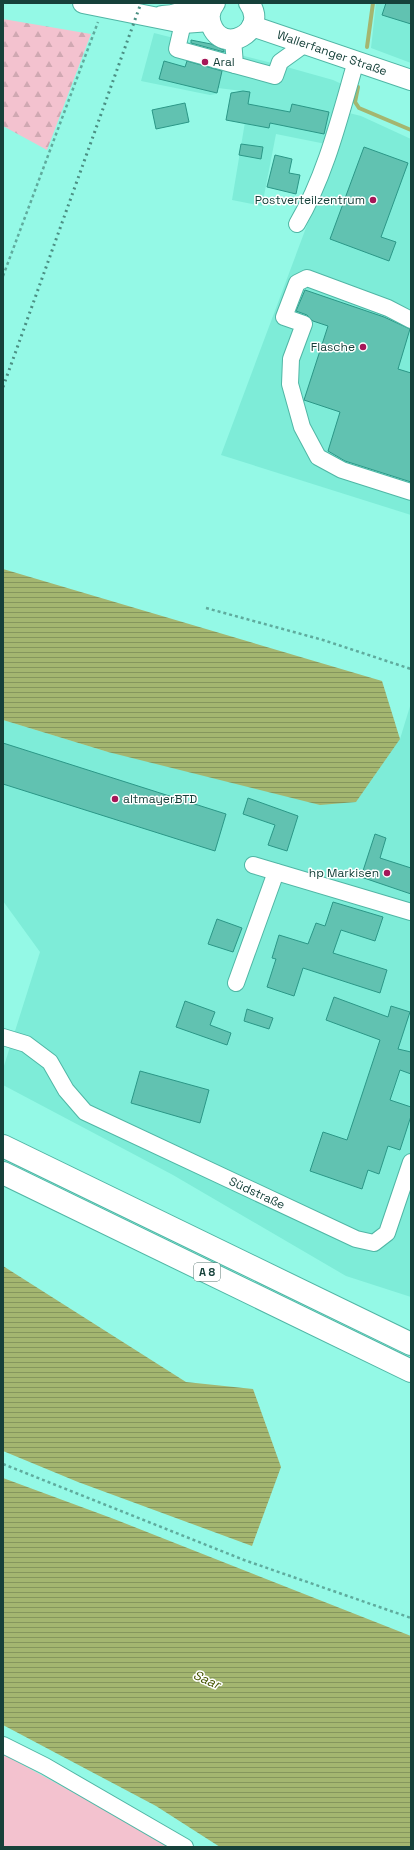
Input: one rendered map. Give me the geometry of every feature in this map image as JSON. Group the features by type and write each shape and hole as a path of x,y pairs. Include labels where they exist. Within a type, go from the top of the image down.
{"highway":[{"name":"A 8","path":"3,1146 411,1344"},
{"name":"A 8","path":"3,1173 411,1371"}],"main road":[{"path":"83,3 183,23 212,12 212,28 218,35 233,39 244,35 252,26 254,12 249,3"},
{"path":"150,16 172,16 184,12 195,3"},
{"name":"Wallerfanger Straße","path":"252,26 411,80"}],"street":[{"path":"183,23 177,49 275,76 280,62 305,44"},
{"path":"233,39 235,65"},
{"path":"297,224 304,212 331,145 356,61"},
{"path":"411,320 388,308 307,278 297,283 284,317 304,324 291,359 290,384 302,427 318,457 342,470 411,492"},
{"path":"253,865 411,912"},
{"path":"236,983 276,872"},
{"name":"Südstraße","path":"3,1038 26,1044 50,1062 66,1090 85,1112 356,1239 374,1243 387,1233 411,1162"},
{"path":"3,1745 45,1766 185,1847"}],"path":[{"path":"3,276 104,7"},
{"path":"206,608 323,640 411,669"},
{"path":"3,1464 98,1500 244,1560 411,1618"}],"shaded area":[{"path":"376,3 411,3 411,63 371,48"},
{"path":"154,33 276,64 333,80 346,86 331,145 276,134 262,206 232,200 250,92 218,88 216,94 210,95 141,81"},
{"path":"349,113 361,116 411,139 411,515 221,455"},
{"path":"411,703 411,1297 346,1276 173,1175 3,1085 3,1069 40,952 3,901 3,720 108,752 400,739"}],"green space":[{"path":"3,19 91,34 47,150 3,126"},
{"path":"3,1754 111,1813 170,1847 3,1847"}],"water":[{"path":"3,569 382,681 400,739 356,802 320,805 108,752 3,720"},
{"path":"3,1266 186,1382 253,1389 281,1467 252,1546 78,1482 3,1451"},
{"name":"Saar","path":"3,1478 114,1519 411,1636 411,1847 220,1847 156,1806 3,1725"}],"building":[{"path":"386,3 411,3 411,24 382,15"},
{"path":"191,40 211,44 224,50 224,52 191,43"},
{"path":"164,61 185,67 187,61 222,71 217,93 159,79"},
{"path":"243,91 250,92 248,104 290,112 292,104 329,112 324,134 270,123 269,128 226,120 231,93"},
{"path":"185,103 189,122 156,129 152,110"},
{"path":"241,144 263,147 261,159 239,155"},
{"name":"Postverteilzentrum","path":"364,147 408,163 381,237 396,242 389,261 330,239"},
{"path":"275,155 292,159 289,173 300,175 296,194 267,187"},
{"name":"Flasche","path":"305,290 384,317 410,329 398,369 411,373 411,482 345,461 328,451 340,412 304,400 328,326 313,321 307,315 296,311"},
{"name":"altmayerBTD","path":"3,743 226,814 215,851 3,784"},
{"path":"248,798 298,816 287,851 268,845 275,825 243,814"},
{"name":"hp Markisen","path":"375,834 386,838 380,858 411,868 411,894 361,877"},
{"path":"333,902 383,917 375,941 341,930 333,953 387,970 380,993 303,968 294,996 267,987 276,959 272,958 279,935 308,944 316,923 325,926"},
{"path":"217,919 242,928 233,952 208,944"},
{"path":"334,997 388,1017 391,1006 410,1012 398,1049 411,1052 411,1074 400,1070 390,1100 411,1107 411,1116 400,1150 388,1146 379,1174 368,1170 362,1189 310,1171 323,1132 347,1140 380,1040 326,1020"},
{"path":"185,1001 215,1012 210,1025 231,1033 227,1045 176,1027"},
{"path":"247,1009 273,1018 269,1029 244,1021"},
{"path":"140,1071 209,1090 200,1123 131,1103"}],"waterway":[{"path":"367,47 373,3"},
{"path":"358,87 355,102 359,108 411,130"}],"railway":[{"path":"3,387 141,3"}],"place":[{"name":"Aral","path":"205,62"},
{"name":"Postverteilzentrum","path":"373,200"},
{"name":"Flasche","path":"363,347"},
{"name":"altmayerBTD","path":"115,799"},
{"name":"hp Markisen","path":"387,873"}]}
